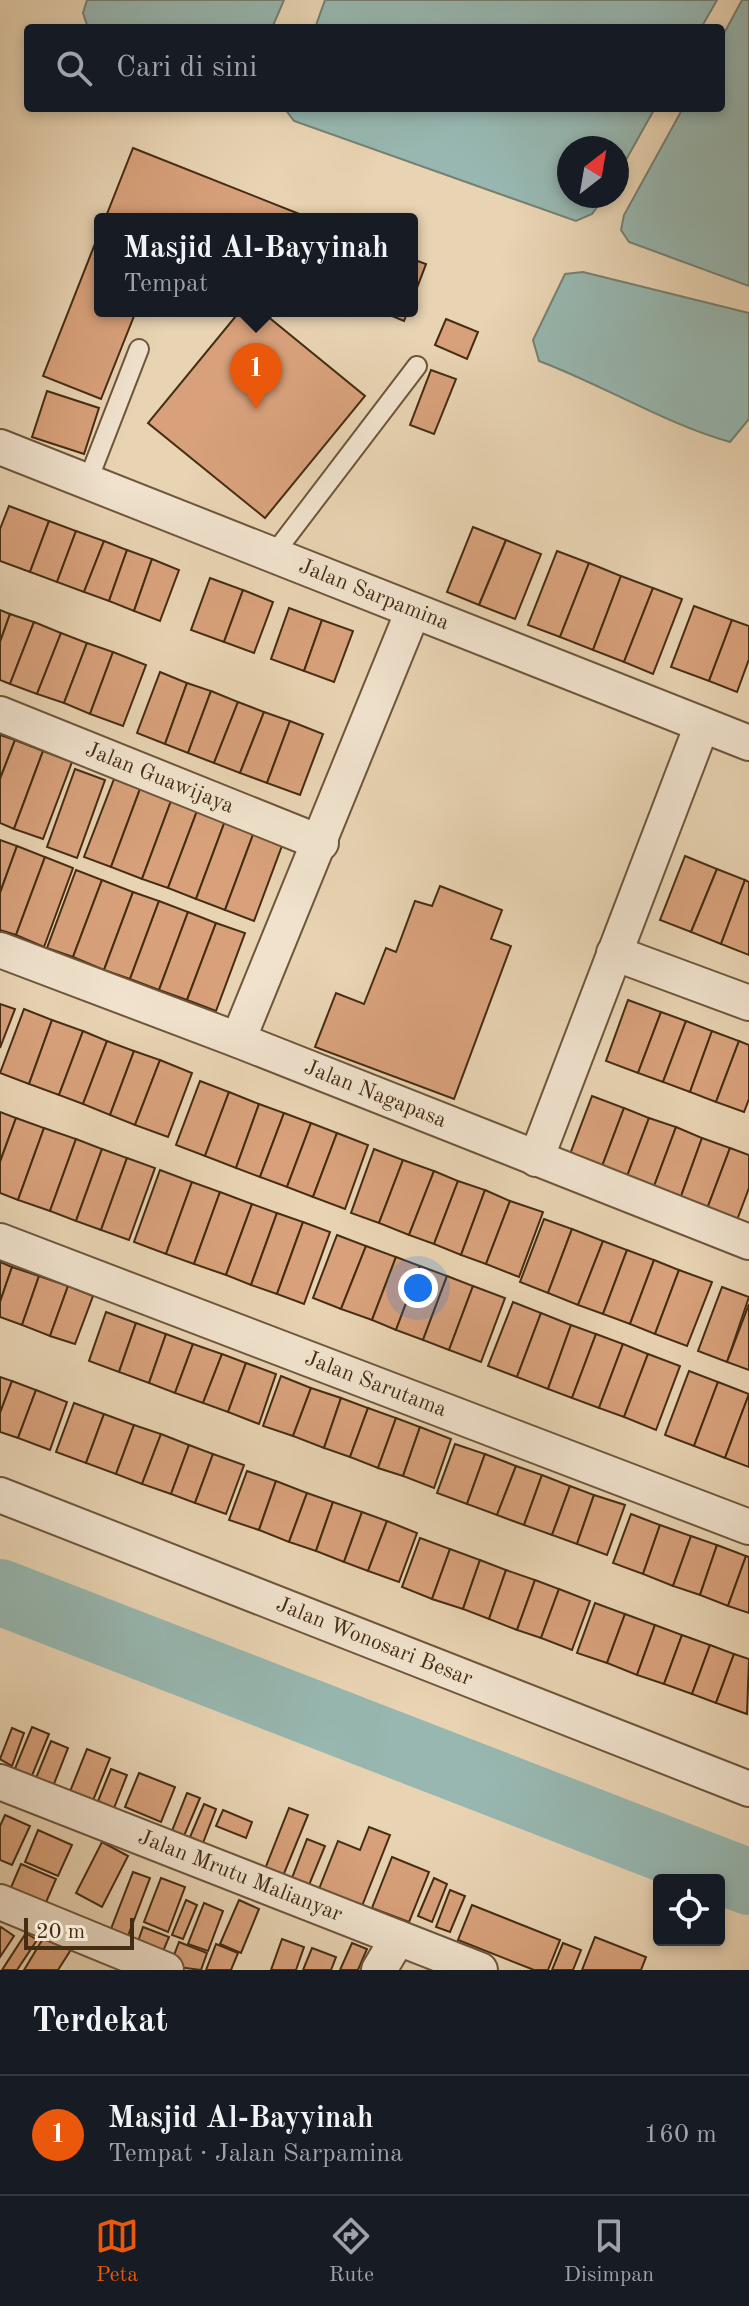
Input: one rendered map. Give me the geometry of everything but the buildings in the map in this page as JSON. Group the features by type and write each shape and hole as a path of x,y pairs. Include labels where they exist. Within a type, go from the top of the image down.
{"street":[{"name":"Jalan Sarpamina","path":"0,447 749,743"},
{"path":"238,1040 321,843 413,611"},
{"name":"Jalan Guawijaya","path":"0,714 321,843"},
{"path":"536,1159 702,725"},
{"name":"Jalan Nagapasa","path":"0,950 238,1040 749,1242"},
{"path":"614,953 749,1003"},
{"name":"Jalan Sarutama","path":"0,1241 749,1527"},
{"name":"Jalan Wonosari Besar","path":"0,1495 749,1789"},
{"name":"Jalan Mrutu Malianyar","path":"0,1782 480,1970"},
{"path":"0,1902 166,1970"},
{"path":"379,1970 398,1938"}],"lane":[{"path":"87,483 139,349"},
{"path":"273,555 417,366"}],"water":[{"path":"87,0 284,0 274,24 87,24 83,13"},
{"path":"325,0 717,0 703,24 316,24"},
{"path":"742,0 749,0 749,286 629,242 621,230 624,215 681,112 725,112 725,32"},
{"path":"287,112 653,112 629,155 629,136 557,136 557,208 596,208 592,214 576,221 294,121"},
{"path":"583,272 749,313 749,419 730,442 682,425 539,361 533,340 565,274"}],"waterway":[{"path":"0,1592 749,1882"}],"place":[{"name":"Masjid Al-Bayyinah","path":"256,409"}]}
